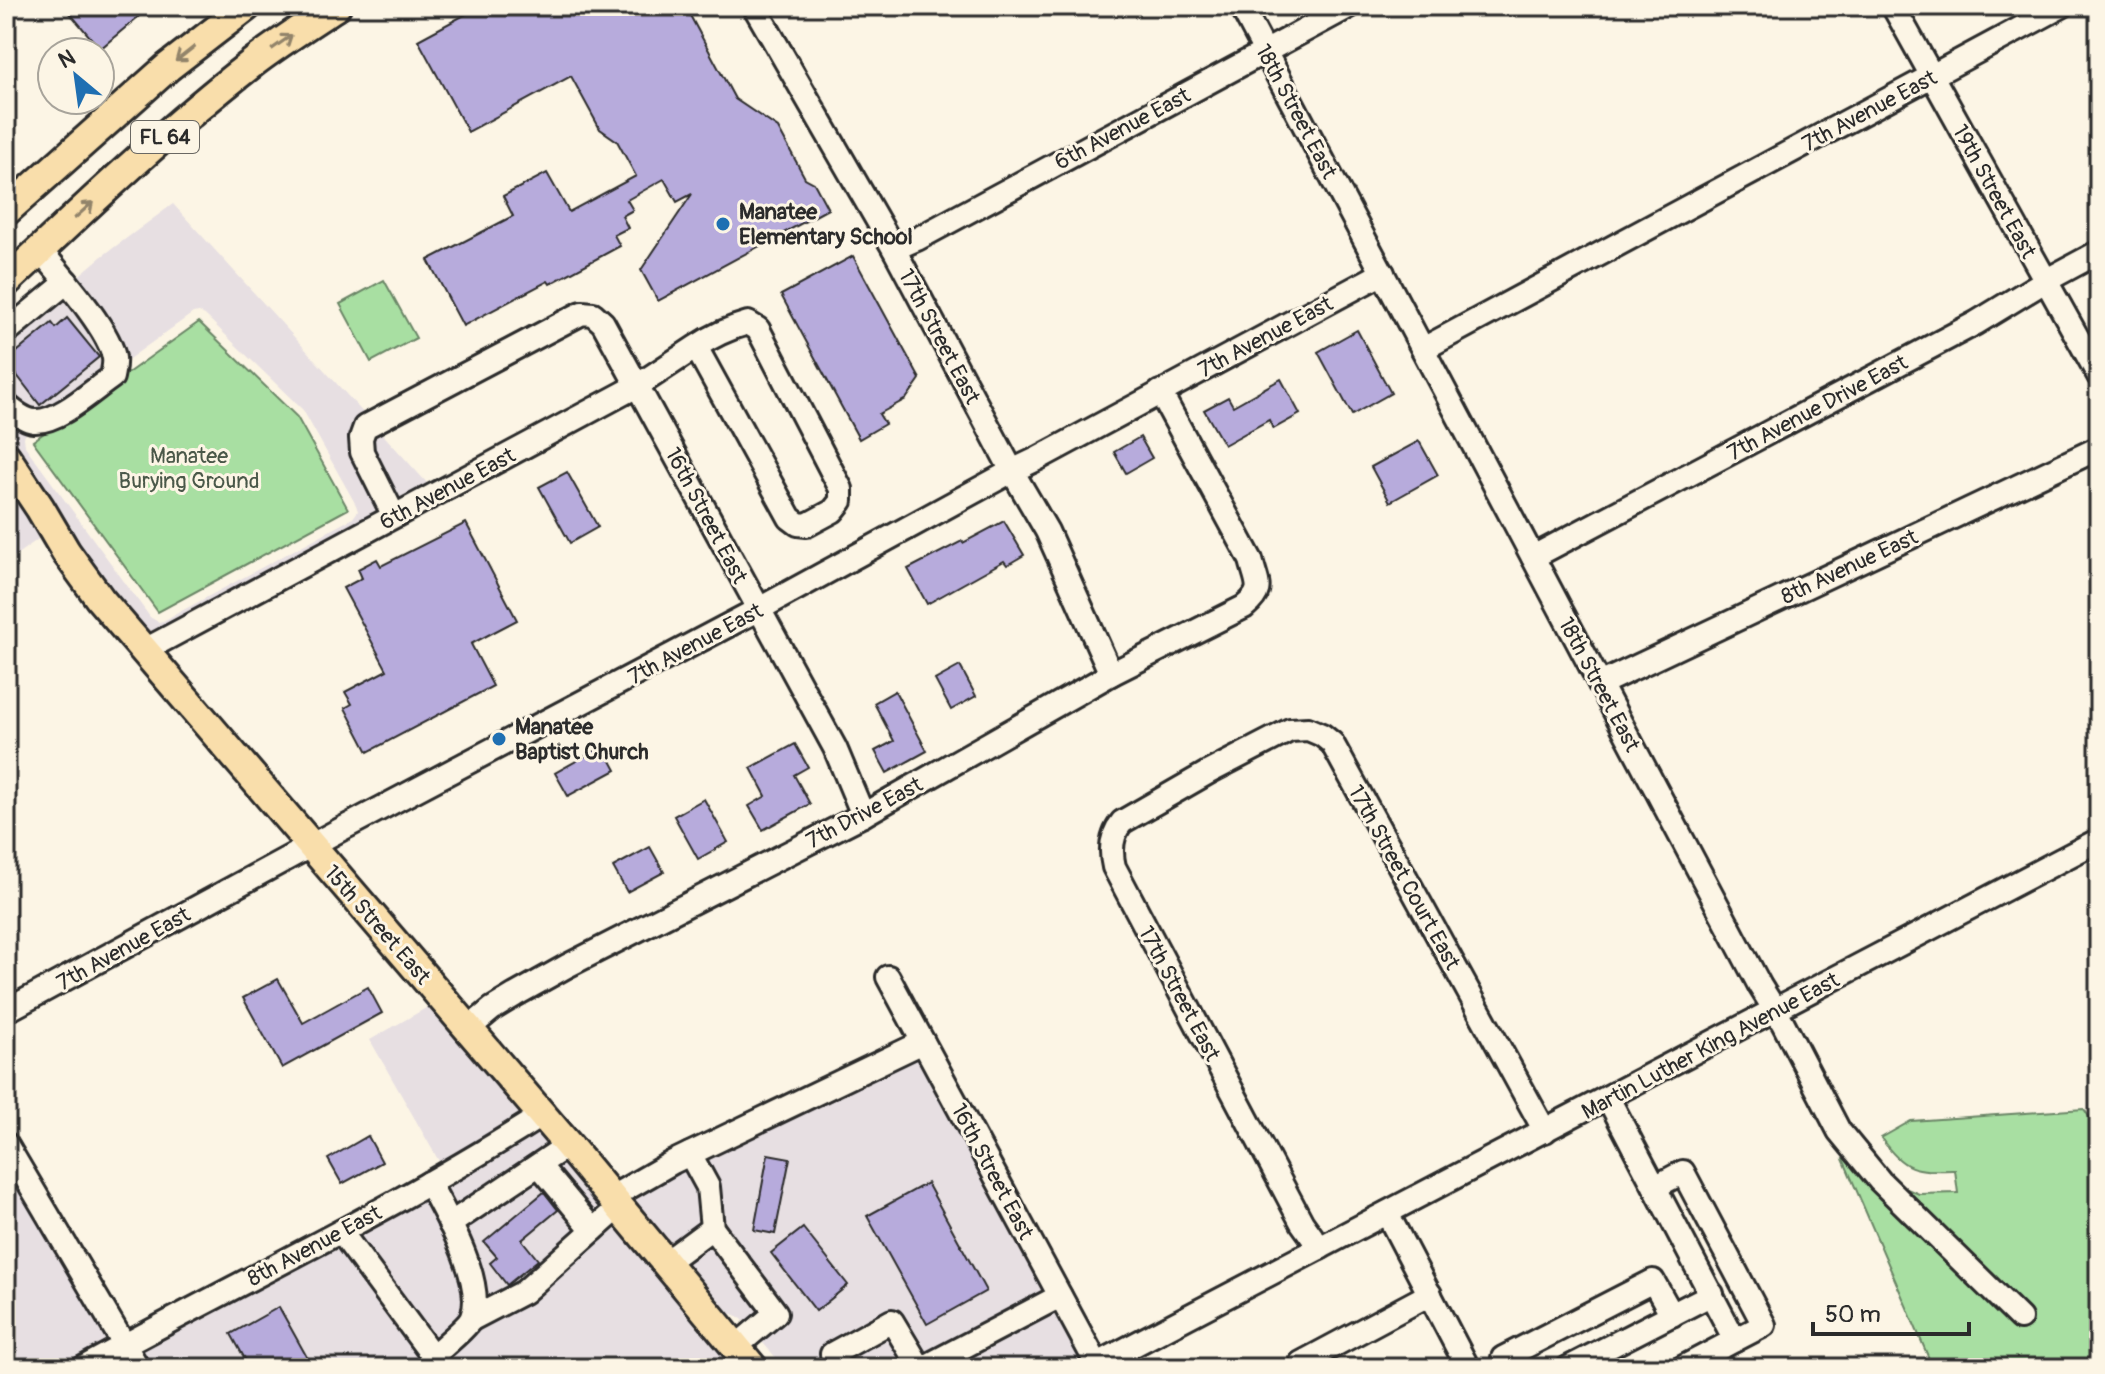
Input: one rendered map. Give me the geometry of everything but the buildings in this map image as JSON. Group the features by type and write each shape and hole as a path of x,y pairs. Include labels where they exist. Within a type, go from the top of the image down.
{"main road":[{"name":"FL 64","path":"6,211 168,67 247,6"},
{"name":"FL 64","path":"6,282 217,91 336,6"},
{"name":"15th Street East","path":"6,457 78,570 145,650 568,1145 718,1326 734,1326 771,1368"},
{"path":"718,1326 753,1368"}],"street":[{"name":"17th Street East","path":"754,6 894,249 1047,531 1111,674"},
{"name":"18th Street East","path":"1241,6 1839,1131 1880,1181 2020,1318"},
{"name":"6th Avenue East","path":"894,249 1350,6"},
{"name":"19th Street East","path":"1893,6 2099,376"},
{"name":"7th Avenue East","path":"1423,349 2062,6"},
{"path":"6,405 20,416 34,421 56,417 112,377 115,360 108,342 67,282 40,250"},
{"name":"7th Avenue Drive East","path":"1533,557 1976,323 2099,252"},
{"name":"7th Avenue East","path":"6,1011 1383,273"},
{"path":"6,332 67,282"},
{"name":"16th Street East","path":"394,516 362,452 361,438 365,427 582,313 593,314 603,323 835,748 863,815"},
{"name":"6th Avenue East","path":"145,650 637,386 696,347 748,323 758,329 841,489 841,501 833,511 807,525 798,524 790,518 696,347"},
{"name":"7th Drive East","path":"468,1029 492,1009 567,966 863,815 1111,674 1244,607 1255,598 1258,586 1251,560 1160,392"},
{"name":"8th Avenue East","path":"1600,684 2099,448"},
{"name":"17th Street Court East","path":"1209,772 1290,730 1308,729 1332,743 1545,1131"},
{"name":"17th Street East","path":"1209,772 1122,822 1117,828 1110,852 1114,867 1302,1223 1320,1248"},
{"name":"Martin Luther King Avenue East","path":"1096,1367 2099,840"},
{"name":"16th Street East","path":"888,977 1096,1367"},
{"path":"341,1232 437,1362 472,1319 524,1292 593,1230 616,1202 690,1154 923,1042"},
{"path":"1608,1098 1735,1340"},
{"name":"8th Avenue East","path":"83,1368 341,1232 490,1149 542,1115"},
{"path":"6,1144 138,1368"},
{"path":"450,1224 568,1145"},
{"path":"690,1154 708,1187 712,1228 776,1313 745,1339"},
{"path":"539,1165 593,1230"},
{"path":"1655,1187 1683,1172 1764,1325 1682,1368"},
{"path":"429,1183 466,1256 475,1300 472,1319"},
{"path":"1387,1213 1468,1368"},
{"path":"665,1263 712,1228"},
{"path":"1508,1368 1503,1358 1653,1281 1672,1315"},
{"path":"1301,1363 1430,1294"},
{"path":"1568,1368 1712,1294"},
{"path":"839,1368 832,1354 892,1321 922,1368 1060,1296"}],"shaded area":[{"path":"173,204 428,484 147,635 109,591 6,439 6,337 101,257","holes":["193,313 205,315 303,410 358,511 353,518 158,622 150,617 25,446 24,437"]},
{"path":"6,475 44,535 6,562"},
{"path":"433,1004 525,1112 440,1163 370,1040"},
{"path":"919,1057 1082,1359 1064,1368 785,1368 742,1319 733,1314 722,1314 629,1200 678,1173"},
{"path":"541,1130 707,1330 708,1337 713,1338 739,1368 455,1368 358,1237 496,1160"},
{"path":"6,1165 110,1339 58,1368 6,1368"},
{"path":"339,1247 428,1368 151,1368 141,1350"},
{"path":"1162,1356 1170,1368 1116,1368 1119,1367"}],"green space":[{"path":"384,280 416,338 371,362 340,304"},
{"name":"Manatee Burying Ground","path":"199,322 297,417 348,509 158,612 33,441"},
{"path":"2084,1109 2099,1132 2099,1368 1933,1368 1843,1159 1862,1148 1895,1184 1919,1194 1958,1193 1955,1170 1912,1167 1897,1157 1881,1138 1911,1121"}],"place":[{"name":"Manatee Elementary School","path":"723,224"},
{"name":"Manatee Baptist Church","path":"499,739"}]}
